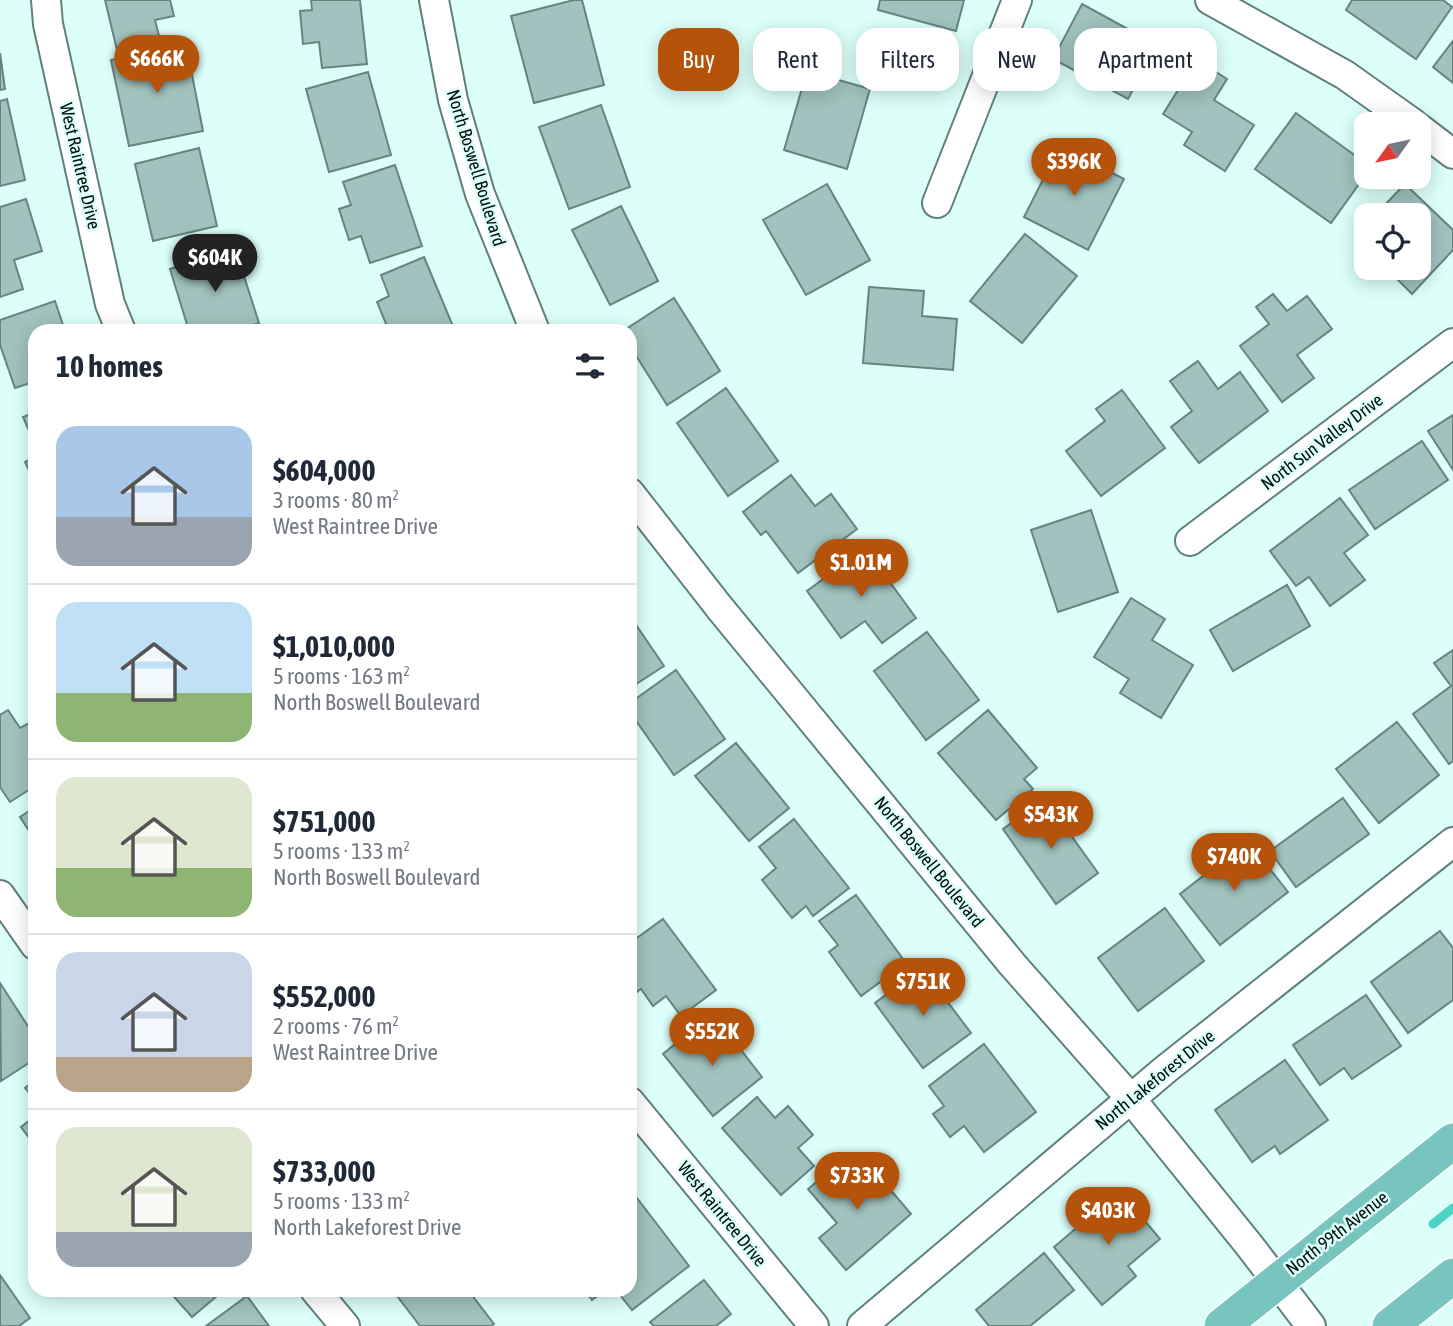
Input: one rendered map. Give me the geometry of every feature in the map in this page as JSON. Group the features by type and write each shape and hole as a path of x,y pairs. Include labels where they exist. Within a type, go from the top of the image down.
{"main road":[{"name":"North 99th Avenue","path":"1222,1326 1453,1141"},
{"path":"1390,1326 1453,1276"}],"street":[{"name":"West Raintree Drive","path":"46,0 48,24 110,304 118,324"},
{"name":"North Boswell Boulevard","path":"433,0 453,100 480,194 532,324"},
{"path":"937,203 1017,0"},
{"path":"1210,0 1345,75 1397,112"},
{"path":"1432,138 1453,154"},
{"name":"North Sun Valley Drive","path":"1190,541 1453,343"},
{"name":"North Boswell Boulevard","path":"637,502 711,597 1003,953 1131,1099 1311,1326"},
{"name":"North Lakeforest Drive","path":"862,1326 1131,1099 1453,842"},
{"path":"0,895 28,935"},
{"name":"West Raintree Drive","path":"637,1111 814,1326"},
{"path":"322,1297 345,1326"}],"building":[{"path":"105,0 170,0 174,16 155,20 160,40 117,50"},
{"path":"311,0 360,0 367,64 322,68 319,42 303,44 300,11 312,10"},
{"path":"582,0 604,85 534,103 511,16"},
{"path":"880,0 964,0 957,28 945,28 878,10"},
{"path":"1352,0 1443,0 1452,7 1416,59 1346,10"},
{"path":"1082,4 1126,28 1074,28 1074,70 1060,63 1060,46"},
{"path":"1453,41 1453,83 1433,67"},
{"path":"186,44 203,131 129,146 111,60"},
{"path":"0,53 5,89 0,90"},
{"path":"368,72 391,155 329,172 306,89"},
{"path":"1217,73 1227,79 1214,100 1254,125 1225,171 1184,145 1192,132 1163,114 1177,91 1217,91"},
{"path":"842,81 856,85 856,91 869,91 847,169 784,150 801,91 842,91"},
{"path":"1113,91 1132,91 1128,99"},
{"path":"7,99 25,180 0,186 0,101"},
{"path":"601,105 630,187 569,209 539,127"},
{"path":"1296,113 1354,155 1355,189 1331,223 1255,169"},
{"path":"1060,146 1124,179 1088,250 1024,217"},
{"path":"199,148 217,226 153,241 135,164"},
{"path":"395,165 422,246 370,263 361,236 349,240 339,209 351,205 343,182"},
{"path":"827,184 870,260 806,295 763,220"},
{"path":"1400,189 1410,189 1425,203 1387,203"},
{"path":"26,199 42,251 14,260 23,289 0,297 0,207"},
{"path":"621,206 658,281 610,305 572,230"},
{"path":"1431,209 1453,230 1453,250 1431,274"},
{"path":"1025,234 1077,276 1022,343 970,301"},
{"path":"235,248 259,323 187,324 170,269"},
{"path":"424,257 452,324 386,324 377,302 389,296 381,275"},
{"path":"1398,280 1425,280 1412,294"},
{"path":"869,287 924,291 922,316 957,319 953,370 863,363"},
{"path":"1273,294 1287,311 1307,296 1332,329 1297,355 1314,378 1282,402 1240,346 1269,324 1256,307"},
{"path":"674,298 720,371 667,405 637,357 637,324 634,324"},
{"path":"55,301 63,324 28,324 28,384 15,388 0,345 0,320"},
{"path":"1198,361 1218,389 1240,372 1268,411 1199,463 1171,427 1192,411 1170,381"},
{"path":"726,388 778,461 728,496 677,423"},
{"path":"1122,390 1165,448 1101,496 1066,451 1105,421 1096,409"},
{"path":"28,415 28,428 23,417"},
{"path":"1453,415 1453,470 1428,431"},
{"path":"1422,441 1448,480 1375,529 1349,490"},
{"path":"791,475 815,506 831,494 857,529 798,573 766,531 761,535 743,512"},
{"path":"1340,498 1368,535 1344,553 1365,580 1330,606 1309,577 1296,586 1270,551"},
{"path":"1091,510 1118,592 1058,612 1031,530"},
{"path":"865,548 916,618 882,643 865,621 841,638 807,591"},
{"path":"1287,585 1310,626 1233,671 1210,630"},
{"path":"1131,598 1165,619 1152,640 1193,665 1161,718 1120,693 1129,679 1094,657"},
{"path":"637,626 664,666 637,683"},
{"path":"927,632 979,700 926,740 874,671"},
{"path":"1453,650 1453,761 1449,764 1413,714 1451,686 1434,663"},
{"path":"676,670 725,739 674,775 637,722 637,698"},
{"path":"8,710 20,728 28,724 28,790 10,802 0,787 0,715"},
{"path":"988,710 1037,768 1024,779 1033,789 996,820 938,753"},
{"path":"1397,722 1439,775 1379,823 1336,769"},
{"path":"736,743 789,808 749,841 695,776"},
{"path":"1343,798 1369,834 1296,887 1270,851"},
{"path":"1045,799 1098,873 1056,904 1003,829"},
{"path":"28,812 28,829 20,817"},
{"path":"794,819 849,888 813,916 806,906 792,918 762,880 776,868 759,847"},
{"path":"1248,841 1288,892 1220,945 1180,894"},
{"path":"856,895 906,963 861,996 829,952 838,945 819,921"},
{"path":"1165,908 1204,961 1138,1011 1098,958"},
{"path":"663,919 716,990 681,1016 666,996 653,1006 641,989 637,992 637,938"},
{"path":"1440,931 1453,948 1453,1000 1408,1033 1371,982"},
{"path":"922,968 971,1033 923,1068 875,1003"},
{"path":"0,983 28,1026 28,1064 1,1081"},
{"path":"1366,995 1401,1046 1352,1079 1344,1068 1320,1085 1293,1045"},
{"path":"701,1023 716,1041 727,1032 762,1077 713,1116 663,1054"},
{"path":"984,1044 1036,1112 984,1152 964,1126 950,1137 933,1114 944,1106 929,1086"},
{"path":"1285,1060 1328,1120 1280,1154 1275,1146 1252,1162 1215,1110"},
{"path":"757,1097 775,1118 788,1106 813,1135 798,1148 814,1166 781,1195 722,1128"},
{"path":"28,1122 28,1136 21,1127"},
{"path":"840,1162 856,1181 871,1167 911,1214 846,1270 819,1238 837,1223 808,1189"},
{"path":"1120,1191 1160,1239 1128,1266 1136,1276 1102,1305 1054,1247"},
{"path":"637,1198 689,1266 632,1310 622,1297 637,1297"},
{"path":"1044,1253 1074,1290 1030,1326 989,1326 976,1310"},
{"path":"0,1275 30,1318 19,1326 0,1326"},
{"path":"704,1280 731,1314 716,1326 654,1326 650,1322"},
{"path":"174,1297 216,1297 192,1317"},
{"path":"248,1297 269,1326 206,1326"},
{"path":"398,1297 473,1297 494,1324 491,1326 420,1326"}],"waterway":[{"path":"1433,1224 1453,1208"}]}
